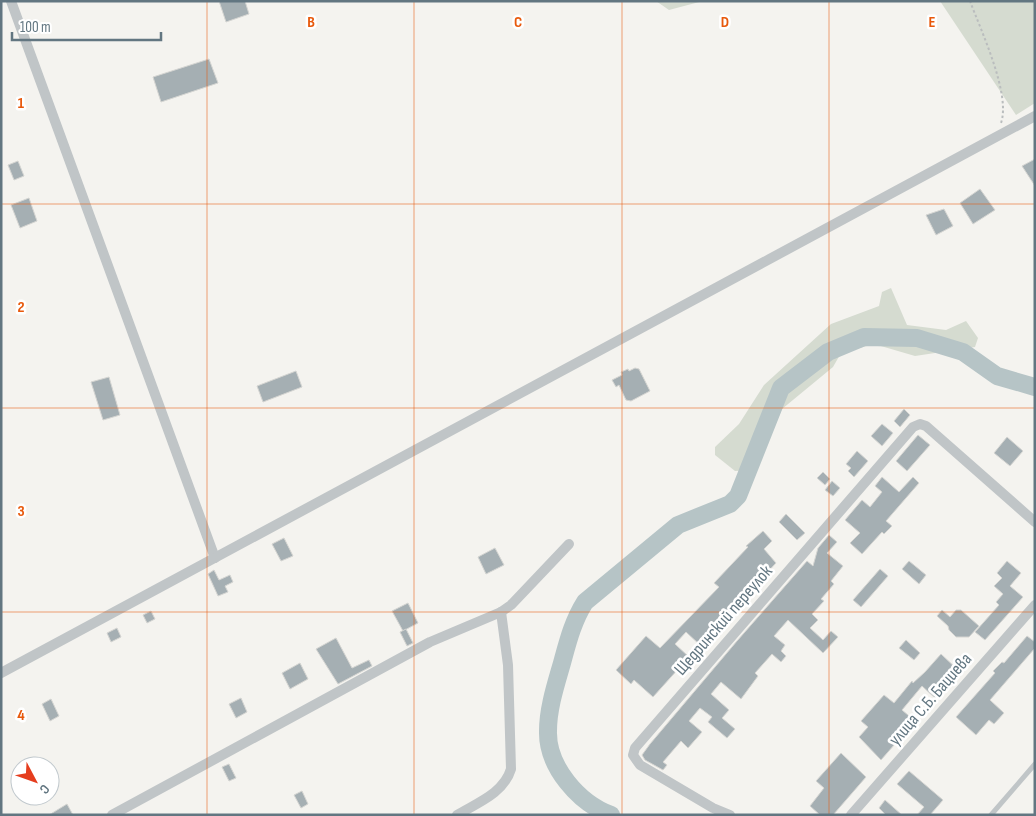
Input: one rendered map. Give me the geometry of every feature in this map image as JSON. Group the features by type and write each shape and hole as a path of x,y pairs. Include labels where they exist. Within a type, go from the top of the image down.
{"street":[{"path":"11,1 215,558"},
{"path":"1,674 1035,116"},
{"name":"Щедринский переулок","path":"730,815 713,808 640,764 633,755 635,748 913,427 920,424 926,426 1035,522"},
{"path":"112,815 430,642 500,612 511,605 569,544"},
{"name":"улица С.Б. Бациева","path":"850,815 1035,604"},
{"path":"457,815 495,792 508,779 511,769 508,665 500,612"}],"lane":[{"path":"991,815 1035,764"}],"path":[{"path":"970,1 1000,85 1004,105 1002,121 994,138"}],"shaded area":[{"path":"656,1 703,1 669,10"},
{"path":"940,1 1035,1 1035,103 1016,115"},
{"path":"891,288 907,325 946,330 966,321 978,338 975,347 915,356 874,344 841,353 833,367 782,409 756,470 735,471 715,455 715,447 739,424 764,385 831,324 879,306 882,292"}],"building":[{"path":"219,1 245,1 249,14 226,22"},
{"path":"209,59 218,83 161,102 153,77"},
{"path":"1035,159 1035,186 1022,166"},
{"path":"18,161 24,176 14,180 8,165"},
{"path":"980,189 995,210 973,224 960,203"},
{"path":"29,198 37,221 20,228 11,205"},
{"path":"944,209 953,226 936,235 926,215"},
{"path":"635,368 639,369 650,391 631,401 626,400 619,385 616,387 612,380 622,375 621,372"},
{"path":"296,371 302,387 263,402 257,386"},
{"path":"109,377 120,415 103,420 91,382"},
{"path":"904,409 910,415 900,427 894,421"},
{"path":"882,424 893,433 882,446 871,436"},
{"path":"918,435 930,445 907,471 896,461"},
{"path":"1007,437 1023,451 1010,466 994,453"},
{"path":"857,451 868,461 854,477 848,471 851,468 846,464"},
{"path":"823,472 830,479 825,485 817,478"},
{"path":"882,477 899,492 913,477 919,483 886,521 892,526 884,534 882,532 862,554 850,543 860,533 845,520 862,500 870,507 882,492 875,486"},
{"path":"832,481 840,488 833,496 825,490"},
{"path":"786,514 805,533 797,540 779,522"},
{"path":"763,531 772,541 764,549 776,563 700,645 686,632 675,644 689,657 653,697 634,680 631,684 616,670 646,636 660,648 719,587 714,583 748,547 746,546"},
{"path":"829,535 837,542 827,553 843,566 831,581 834,584 821,599 824,601 812,614 818,620 810,628 823,640 831,631 838,637 823,653 788,620 774,636 785,645 781,651 786,656 781,662 772,654 755,673 758,676 741,699 721,682 711,694 729,710 722,718 735,729 727,738 708,722 712,717 700,708 689,721 702,732 688,748 681,741 663,762 667,765 663,770 645,760 642,755 650,744 737,641 807,561 813,566 818,548"},
{"path":"284,538 293,556 281,561 272,544"},
{"path":"495,548 504,565 486,574 478,557"},
{"path":"909,561 926,575 919,584 902,569"},
{"path":"1007,561 1021,573 1010,586 1023,597 985,640 975,632 999,605 996,602 1003,594 994,586 1002,578 997,573"},
{"path":"880,569 888,576 861,607 853,600"},
{"path":"214,570 219,580 230,575 233,582 225,586 228,592 218,596 208,574"},
{"path":"408,603 418,623 403,631 392,611"},
{"path":"942,610 950,617 956,610 961,610 979,626 969,637 956,637 937,616"},
{"path":"151,611 155,619 147,623 143,615"},
{"path":"117,628 121,637 111,642 107,633"},
{"path":"406,629 413,643 407,646 400,632"},
{"path":"1027,636 1035,642 1035,648 990,700 1004,713 994,724 989,720 976,735 956,717 995,673 993,671 1002,662 1004,663"},
{"path":"336,638 352,668 369,660 372,666 338,684 316,649"},
{"path":"906,640 920,653 914,660 899,648"},
{"path":"941,654 958,670 935,698 922,686 902,710 915,721 881,760 859,737 868,727 861,721 884,695 894,703 912,681 913,683 925,672"},
{"path":"300,663 308,679 290,689 282,673"},
{"path":"241,698 247,712 236,718 229,704"},
{"path":"51,699 59,716 50,721 42,704"},
{"path":"841,753 866,777 833,815 820,815 810,806 824,788 816,781"},
{"path":"229,764 236,778 229,781 222,767"},
{"path":"909,771 943,800 930,815 917,815 924,807 897,784"},
{"path":"302,791 308,804 301,808 294,795"},
{"path":"885,800 902,815 886,815 879,808"},
{"path":"67,804 73,815 49,815"}],"waterway":[{"path":"611,815 588,802 567,782 553,758 549,744 548,722 551,705 574,624 585,602 678,525 730,504 738,496 781,388 828,352 864,337 917,338 963,352 997,376 1035,387"}]}
